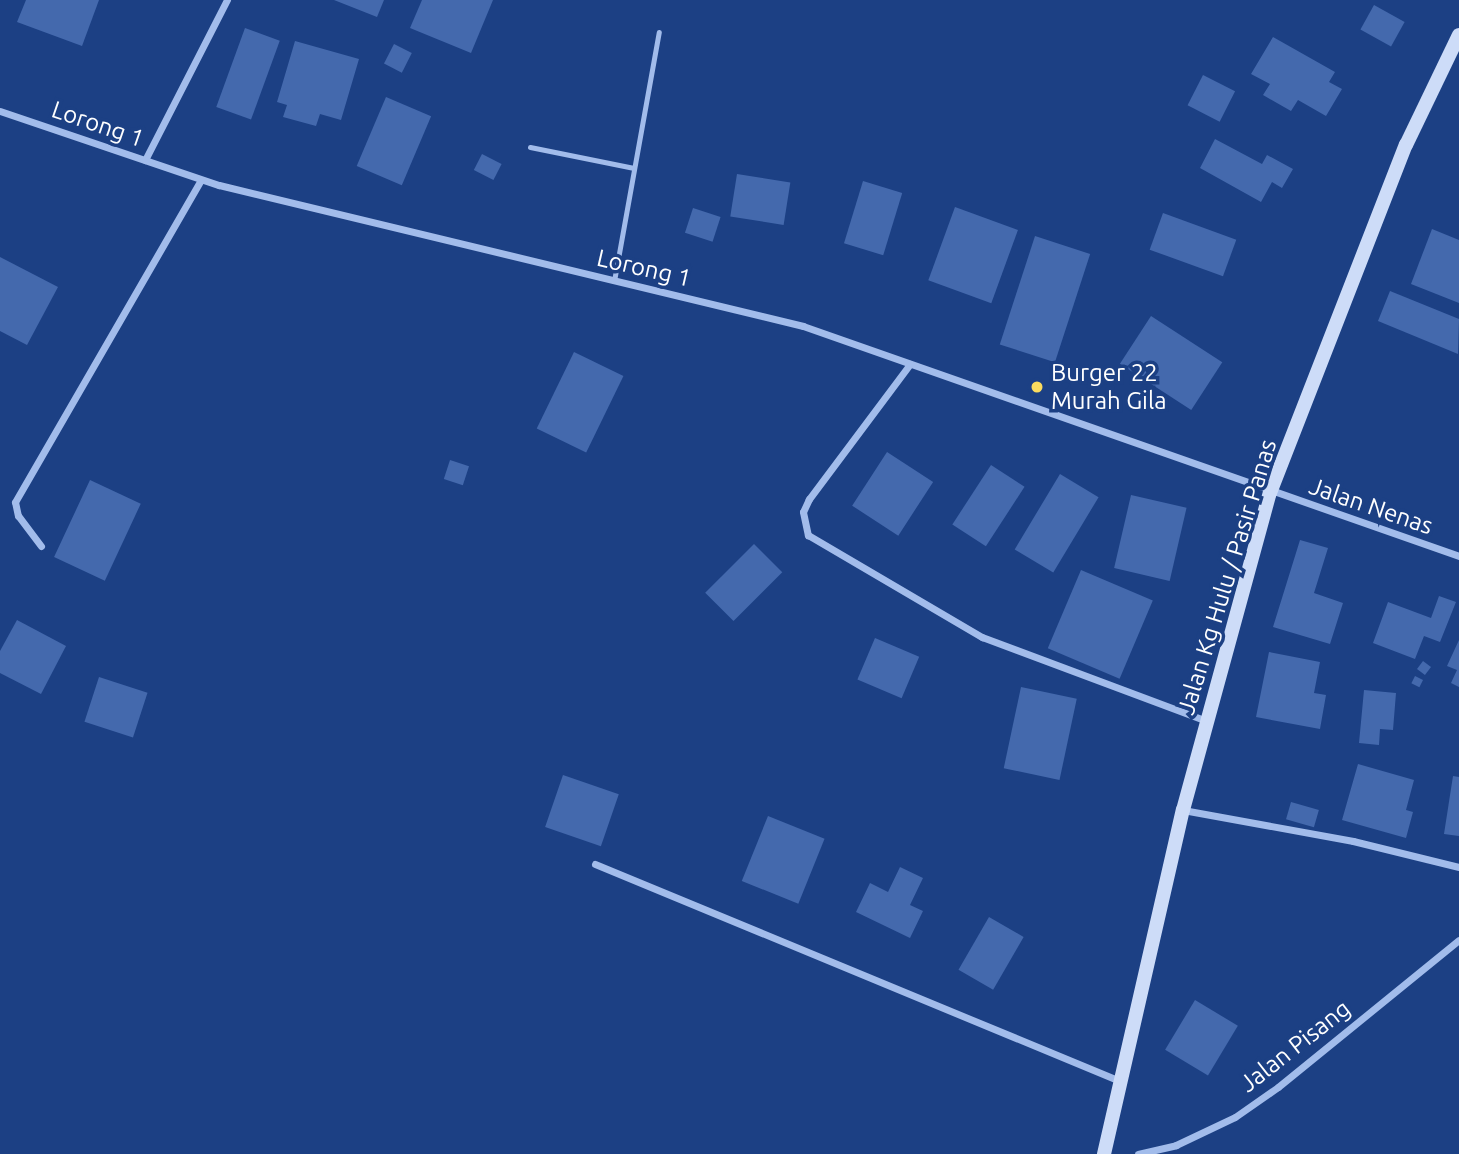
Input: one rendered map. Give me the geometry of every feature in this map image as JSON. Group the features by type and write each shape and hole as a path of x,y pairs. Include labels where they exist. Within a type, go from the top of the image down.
{"main road":[{"name":"Jalan Kg Hulu / Pasir Panas","path":"1104,1154 1183,810 1270,493 1406,145 1459,35"}],"street":[{"path":"145,160 228,0"},
{"name":"Lorong 1","path":"0,111 201,180 803,326 1270,493"},
{"path":"41,546 18,516 15,502 201,180"},
{"path":"910,364 809,499 803,513 808,535 982,637 1208,722"},
{"name":"Jalan Nenas","path":"1270,493 1459,556"},
{"path":"1183,810 1353,841 1459,867"},
{"path":"595,864 1121,1082"},
{"name":"Jalan Pisang","path":"1138,1154 1175,1145 1235,1116 1278,1087 1459,940"}],"lane":[{"path":"614,281 659,33"},
{"path":"530,147 634,168"}],"building":[{"path":"26,0 99,0 82,46 17,22"},
{"path":"334,0 384,0 377,17"},
{"path":"422,0 493,0 471,53 410,28"},
{"path":"1374,5 1405,22 1391,46 1360,29"},
{"path":"245,28 280,41 251,120 216,107"},
{"path":"1273,37 1335,72 1329,82 1342,89 1326,116 1298,100 1291,111 1263,95 1270,84 1251,74"},
{"path":"295,41 359,59 341,120 320,114 316,126 283,117 287,105 277,102"},
{"path":"394,44 412,53 402,73 384,64"},
{"path":"1203,75 1235,91 1220,122 1188,105"},
{"path":"386,97 431,116 402,185 357,166"},
{"path":"1215,139 1262,164 1267,155 1293,169 1282,188 1272,182 1261,202 1200,168"},
{"path":"482,154 502,164 493,180 474,170"},
{"path":"737,174 790,182 784,225 730,216"},
{"path":"863,181 902,193 883,255 844,243"},
{"path":"955,207 1018,230 991,303 928,280"},
{"path":"693,208 721,217 713,242 685,233"},
{"path":"1163,213 1236,240 1223,276 1150,250"},
{"path":"1432,229 1459,240 1459,303 1411,284"},
{"path":"1035,236 1090,254 1055,362 1000,344"},
{"path":"0,257 58,287 27,345 0,331"},
{"path":"1390,291 1459,319 1458,354 1378,321"},
{"path":"1151,316 1222,362 1191,410 1120,364"},
{"path":"574,352 623,376 586,453 537,428"},
{"path":"887,452 933,482 898,536 852,506"},
{"path":"450,460 469,466 463,485 444,479"},
{"path":"991,465 1025,487 986,546 952,525"},
{"path":"1060,474 1099,497 1053,573 1015,549"},
{"path":"90,480 141,504 105,581 54,557"},
{"path":"1131,495 1187,508 1170,581 1114,568"},
{"path":"1300,540 1328,548 1314,593 1343,603 1330,644 1273,627"},
{"path":"754,544 782,572 733,621 705,593"},
{"path":"1081,570 1153,600 1120,679 1048,648"},
{"path":"1439,596 1456,602 1440,642 1424,636 1415,659 1373,643 1388,602 1431,618"},
{"path":"17,620 66,646 41,694 0,673 0,651"},
{"path":"875,638 919,657 902,698 857,679"},
{"path":"1459,640 1459,687 1451,683 1457,670 1447,666"},
{"path":"1269,652 1320,662 1314,693 1326,695 1320,729 1256,717"},
{"path":"1423,661 1431,667 1425,675 1417,669"},
{"path":"1415,676 1423,680 1419,687 1411,683"},
{"path":"99,677 148,693 133,737 84,722"},
{"path":"1021,687 1077,699 1059,780 1004,768"},
{"path":"1364,690 1396,693 1393,730 1380,729 1379,745 1359,743"},
{"path":"1358,764 1414,780 1406,810 1413,812 1406,838 1342,820"},
{"path":"563,775 619,794 601,846 545,827"},
{"path":"1453,776 1459,777 1459,836 1444,834"},
{"path":"1291,802 1319,810 1314,827 1286,819"},
{"path":"768,816 825,839 798,904 742,881"},
{"path":"900,867 923,878 910,905 923,911 910,938 856,912 870,883 888,892"},
{"path":"989,917 1024,937 993,990 958,970"},
{"path":"1195,1000 1238,1026 1208,1075 1165,1050"}],"place":[{"name":"Burger 22 Murah Gila","path":"1037,387"}]}
